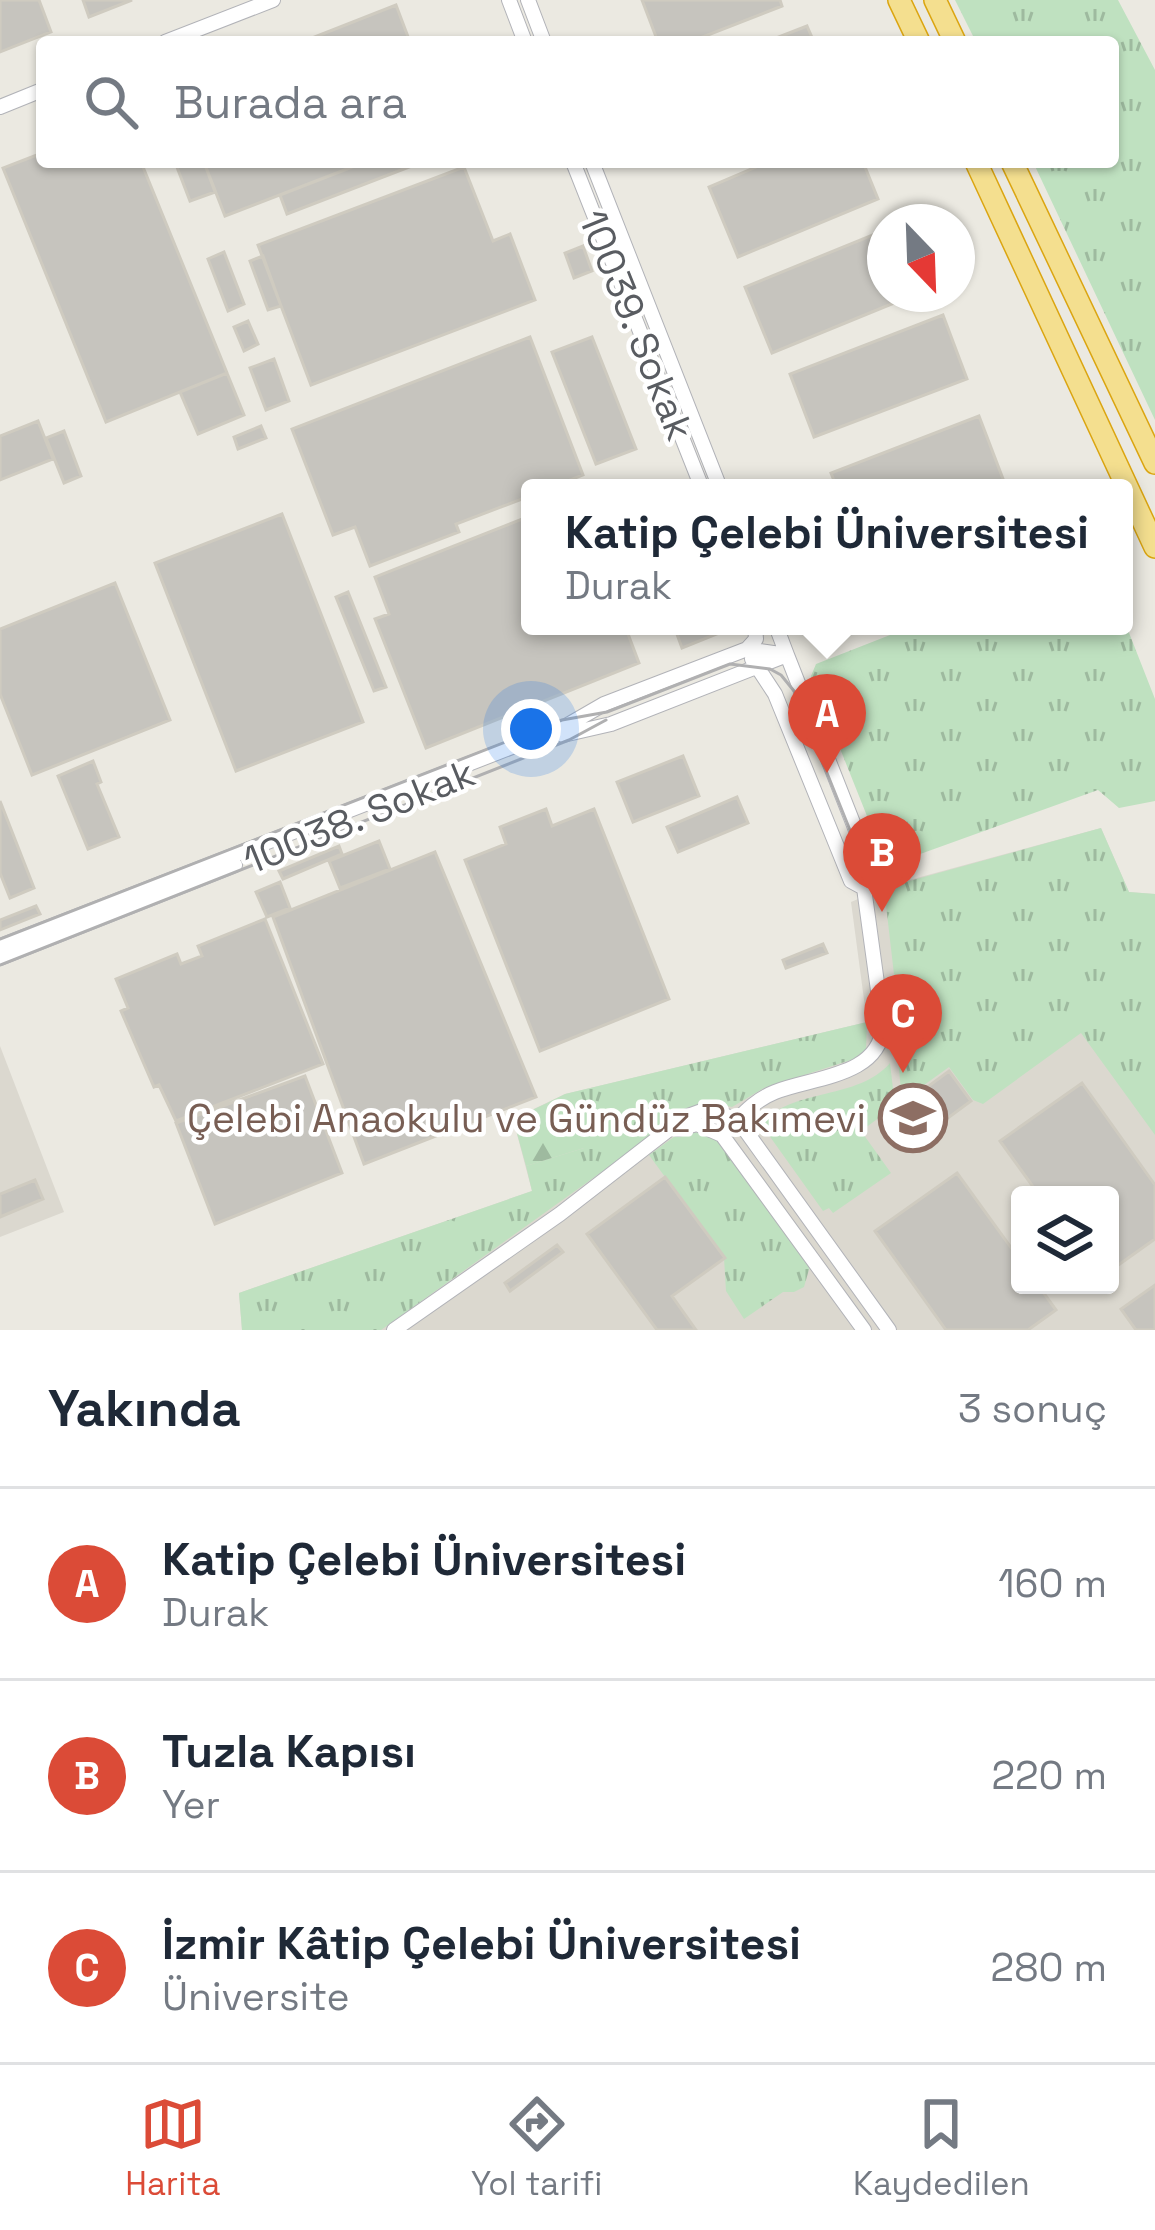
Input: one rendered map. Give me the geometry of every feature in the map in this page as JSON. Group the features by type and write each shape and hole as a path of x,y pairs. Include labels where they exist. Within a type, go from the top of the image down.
{"highway":[{"path":"898,0 916,36"},
{"path":"935,0 952,36"},
{"path":"979,168 1123,479"},
{"path":"1015,168 1155,463"},
{"path":"1133,500 1155,547"}],"street":[{"path":"180,36 273,0"},
{"path":"508,0 523,36"},
{"path":"528,0 542,36"},
{"path":"0,106 36,92"},
{"name":"10039. Sokak","path":"574,168 698,479"},
{"name":"10039. Sokak","path":"594,168 716,479"},
{"path":"747,649 756,635"},
{"path":"722,1135 752,1104 772,1093 850,1069 882,1045 864,888 872,871 779,635"},
{"path":"747,649 787,655"},
{"path":"747,649 775,694 851,880 864,888"},
{"name":"10038. Sokak","path":"0,946 566,727 604,704 747,649"},
{"name":"10038. Sokak","path":"0,958 568,733 611,724 787,655"},
{"path":"394,1330 560,1214 685,1118 707,1108 737,1120 889,1330"},
{"path":"668,1132 697,1124 722,1135 864,1330"}],"shaded area":[{"path":"1101,828 1129,892 1155,894 1155,1330 242,1330 239,1293 532,1191 513,1119 565,1094 867,1022 851,902 891,885"},
{"path":"0,1046 64,1212 0,1237"}],"green space":[{"path":"955,0 1118,0 1155,70 1155,420 1036,168 1119,168 1119,36 973,36"},
{"path":"890,635 1130,635 1155,699 1155,801 1119,808 1098,790 887,866 811,676 816,664"},
{"path":"1101,828 1129,892 1155,894 1155,1135 1081,1033 983,1104 973,1100 949,1067 902,1101 897,1049 901,1035 884,888"},
{"path":"867,1022 866,1050 854,1059 764,1088 732,1107 708,1102 691,1108 381,1330 242,1330 239,1293 532,1191 526,1166 584,1148 557,1142 547,1103 565,1094"},
{"path":"890,1063 895,1106 861,1131 891,1173 833,1213 829,1208 823,1211 761,1124 790,1104 860,1083"},
{"path":"547,1103 557,1141 582,1133 584,1148 526,1166 513,1119"},
{"path":"694,1128 716,1138 810,1266 804,1287 783,1292 744,1319 726,1291 724,1258 649,1155"}],"building":[{"path":"0,0 39,0 51,32 0,52"},
{"path":"83,0 132,0 89,17"},
{"path":"642,0 780,0 782,6 705,36 656,36"},
{"path":"396,5 408,36 317,36"},
{"path":"807,26 811,36 781,36"},
{"path":"36,155 36,168 143,168 227,373 106,422 3,168"},
{"path":"177,168 206,168 215,192 190,201"},
{"path":"206,168 349,168 225,216"},
{"path":"350,168 406,168 287,214 280,195"},
{"path":"464,168 493,241 510,234 535,300 311,385 258,245"},
{"path":"754,168 865,168 878,199 738,257 709,187"},
{"path":"867,237 867,312 872,312 772,353 745,287"},
{"path":"583,246 592,271 574,278 565,253"},
{"path":"224,252 244,304 228,311 208,259"},
{"path":"263,256 281,306 268,310 250,261"},
{"path":"943,315 967,379 814,437 790,374"},
{"path":"248,321 258,344 244,351 234,327"},
{"path":"530,337 583,475 521,479 521,499 456,524 459,532 370,566 355,527 333,535 292,429"},
{"path":"592,337 636,449 596,464 552,352"},
{"path":"274,359 289,401 266,410 250,368"},
{"path":"227,373 244,415 198,434 180,392"},
{"path":"979,416 1003,479 833,479 831,473"},
{"path":"38,421 53,459 0,480 0,436"},
{"path":"261,426 266,438 238,449 234,437"},
{"path":"64,431 81,476 64,483 46,438"},
{"path":"282,514 363,722 236,771 155,563"},
{"path":"521,520 521,635 628,635 639,663 426,748 375,619 389,614 375,577"},
{"path":"115,583 170,720 32,775 0,694 0,629"},
{"path":"348,592 386,687 374,691 336,597"},
{"path":"677,635 714,635 682,648"},
{"path":"683,756 699,796 633,822 617,782"},
{"path":"93,761 101,782 97,784 119,837 88,849 58,776"},
{"path":"737,797 748,823 678,852 667,827"},
{"path":"0,801 34,888 10,898 0,873"},
{"path":"546,809 552,826 594,809 669,999 540,1051 465,860 506,844 500,827"},
{"path":"379,841 390,869 340,888 329,861"},
{"path":"339,846 342,854 283,879 279,871"},
{"path":"435,852 536,1097 364,1164 273,917"},
{"path":"280,882 290,908 267,917 256,892"},
{"path":"36,906 40,914 0,930 0,920"},
{"path":"265,919 323,1064 176,1121 159,1085 154,1087 121,1011 128,1008 116,979 177,954 181,964 202,956 198,946"},
{"path":"823,944 827,953 786,968 783,960"},
{"path":"949,1071 971,1101 929,1132 907,1102"},
{"path":"305,1076 342,1173 215,1224 176,1123"},
{"path":"1082,1083 1155,1185 1155,1239 1119,1265 1119,1186 1032,1186 1000,1141"},
{"path":"957,1173 1011,1248 1011,1294 1044,1294 1056,1310 1028,1330 946,1330 875,1231"},
{"path":"665,1177 725,1258 672,1296 696,1330 657,1330 587,1234"},
{"path":"35,1180 43,1199 0,1217 0,1194"},
{"path":"557,1245 563,1252 510,1291 505,1283"},
{"path":"1155,1285 1155,1330 1136,1330 1121,1309"}],"tram line":[{"path":"0,939 562,720 607,712 730,664 770,669 794,691 866,870"},
{"path":"0,965 569,740 606,720"}],"place":[{"name":"Katip Çelebi Üniversitesi","path":"827,773"},
{"name":"Tuzla Kapısı","path":"882,912"},
{"name":"İzmir Kâtip Çelebi Üniversitesi","path":"903,1073"},
{"name":"Çelebi Anaokulu ve Gündüz Bakımevi","path":"913,1118"}]}
